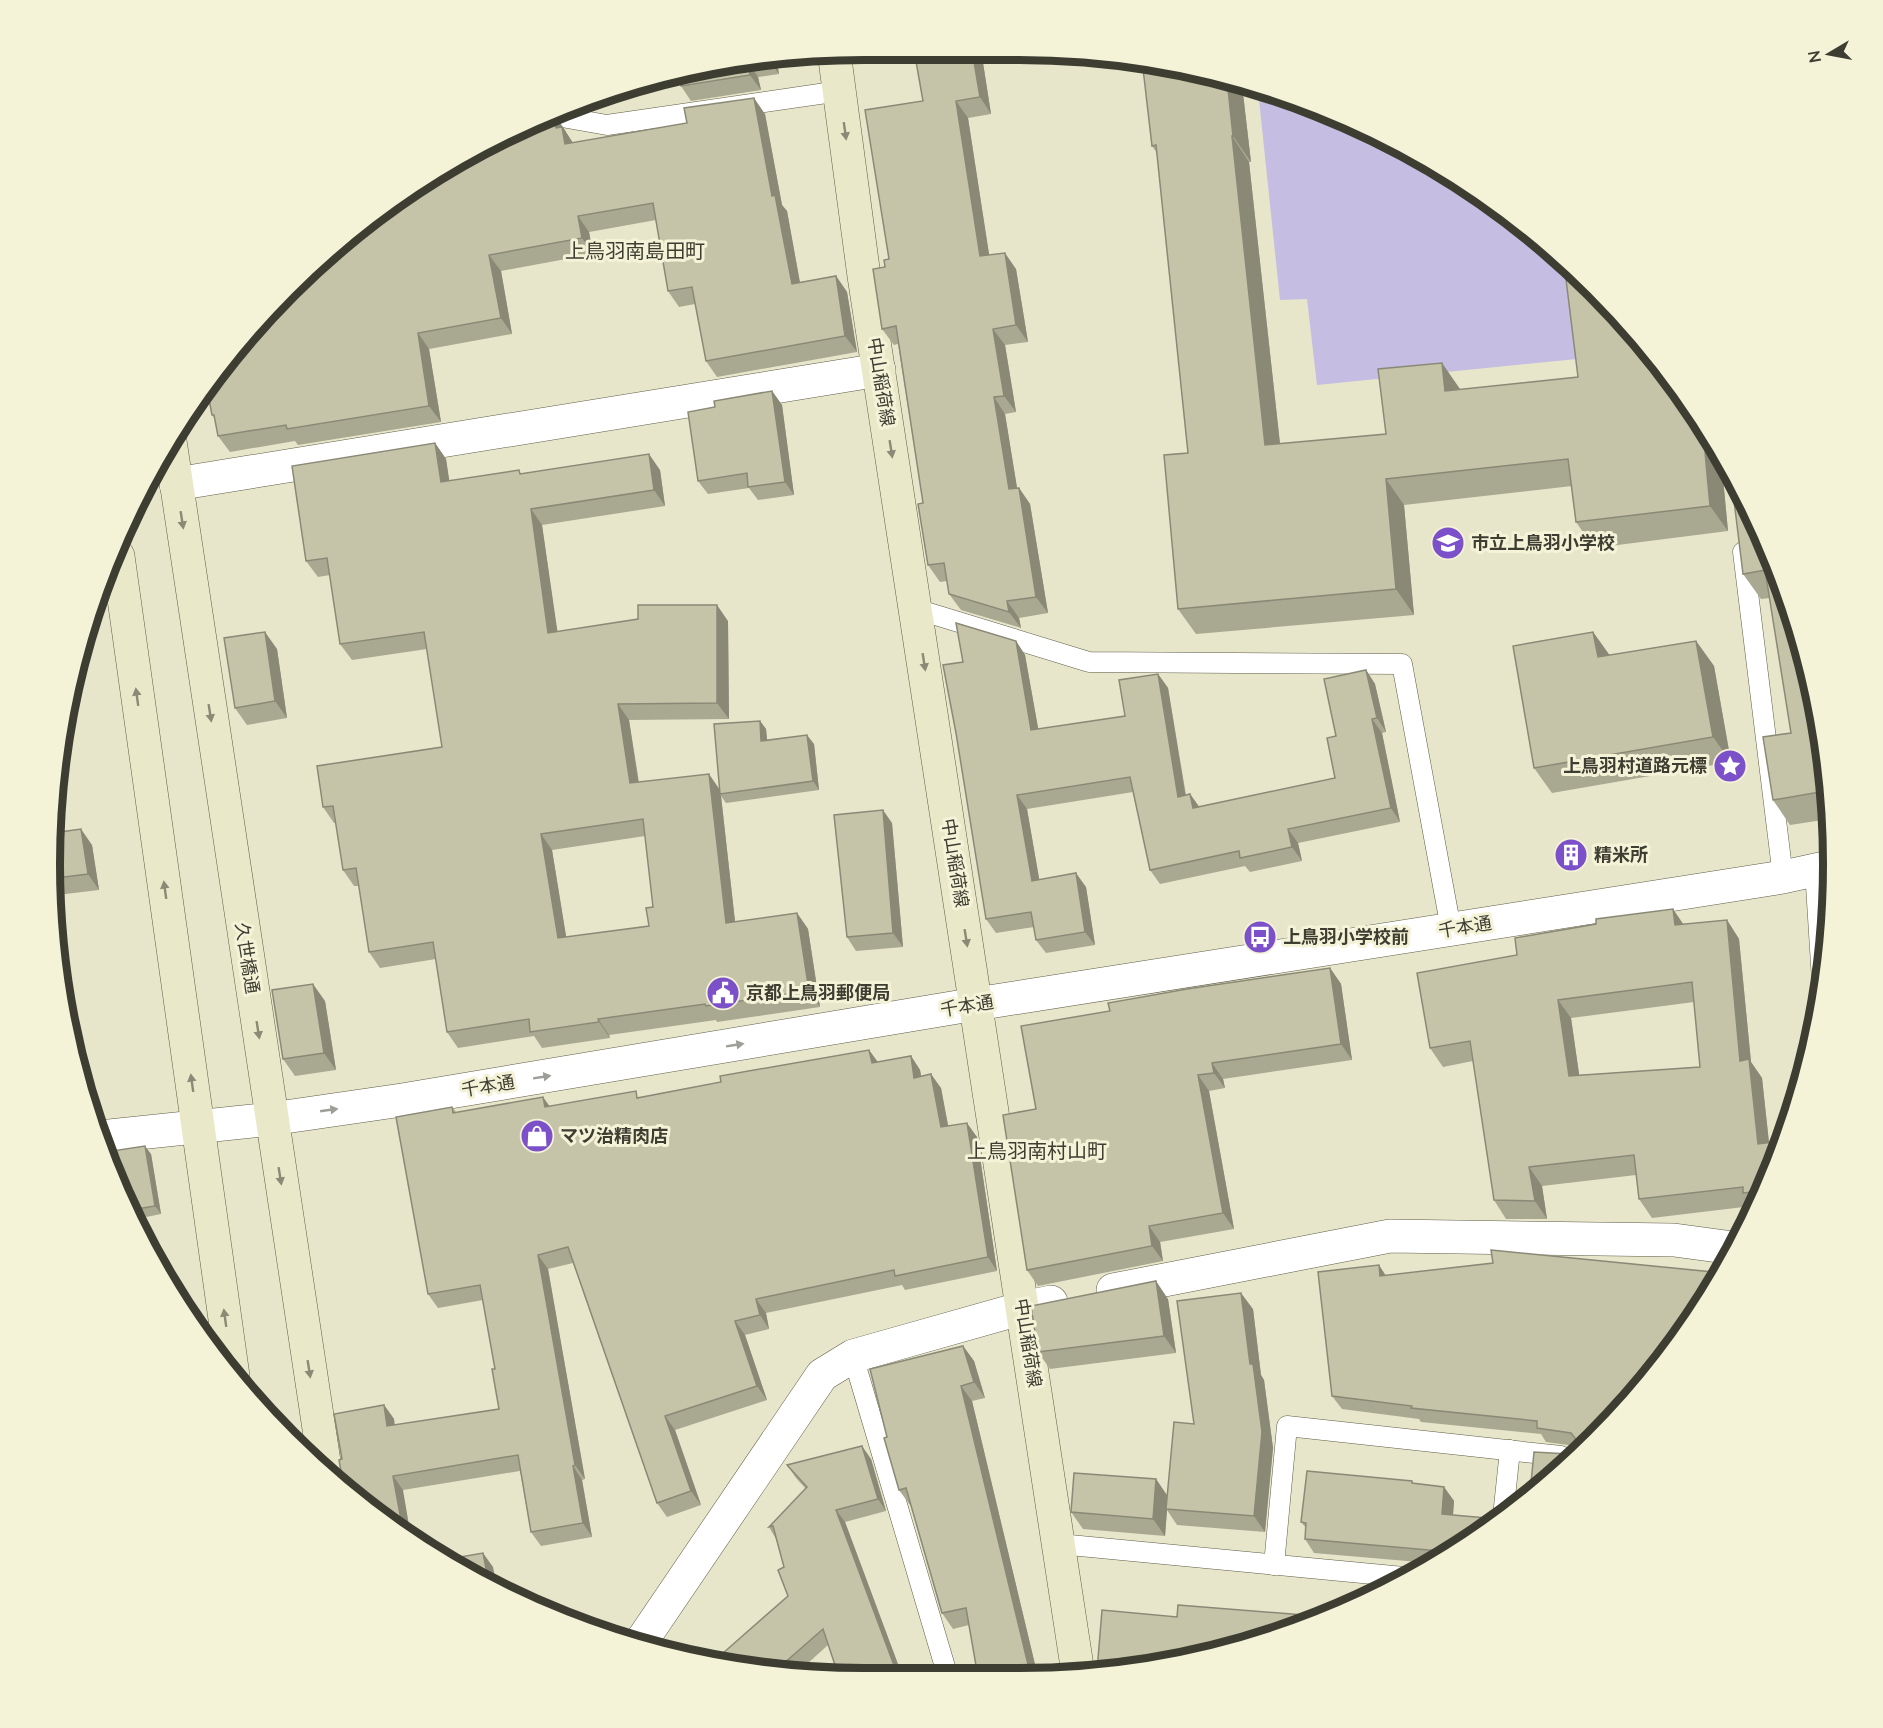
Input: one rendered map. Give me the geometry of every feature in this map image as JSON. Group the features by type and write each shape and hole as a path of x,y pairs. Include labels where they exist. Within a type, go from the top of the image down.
{"street":[{"name":"中山稲荷線","path":"835,61 862,264 1077,1666"},
{"path":"176,484 879,370"},
{"name":"久世橋通","path":"172,455 323,1459"},
{"path":"119,562 231,1358"},
{"name":"千本通","path":"108,1136 271,1119 402,1100 976,1004 1782,877 1823,868"},
{"path":"643,1637 822,1375 853,1356 1023,1308 1390,1236 1674,1240 1725,1247"}],"lane":[{"path":"565,118 607,125 840,91"},
{"path":"1740,529 1782,877"},
{"path":"916,609 1089,662 1402,664 1451,929"},
{"path":"853,1356 945,1668"},
{"path":"1274,1565 1287,1426 1563,1456"},
{"path":"1504,1505 1510,1450"},
{"path":"1059,1544 1392,1576"}],"shaded area":[{"path":"1259,97 1327,121 1375,143 1466,195 1508,226 1569,278 1577,359 1317,385 1307,299 1280,300"}],"building":[{"path":"916,60 974,60 980,97 956,101 980,256 1005,253 1016,325 993,329 1004,396 994,397 1009,489 1019,488 1036,597 1007,601 1009,612 949,594 944,563 928,565 918,504 923,503 896,326 882,329 873,269 885,267 884,260 889,259 865,110 923,101"},
{"path":"749,69 750,75 681,86 680,81"},
{"path":"1143,70 1228,87 1265,445 1386,434 1378,369 1442,363 1445,391 1578,377 1565,275 1588,295 1623,334 1688,417 1707,449 1705,452 1710,506 1576,522 1568,459 1386,479 1396,589 1178,609 1164,455 1188,453 1156,145 1152,146"},
{"path":"754,98 772,196 775,195 792,284 836,276 845,336 706,361 692,287 668,291 653,203 578,216 582,238 489,255 501,318 418,333 429,406 287,429 286,425 218,436 209,398 226,375 295,295 375,226 417,195 508,143 555,121 556,128 562,127 565,144 687,123 684,108"},
{"path":"772,391 785,482 748,487 747,473 698,481 688,412 715,407 714,401"},
{"path":"435,443 441,482 519,470 520,474 649,454 654,490 531,509 548,633 638,619 638,605 717,605 717,703 618,704 630,783 709,774 726,923 797,913 809,991 598,1019 599,1022 530,1032 529,1019 447,1032 433,942 369,952 356,868 343,870 333,806 323,807 317,766 442,747 424,632 340,644 327,558 306,561 292,466","holes":["643,819 653,907 646,908 649,926 558,938 541,834"]},
{"path":"1733,496 1762,556 1796,656 1808,707 1819,792 1773,800 1763,737 1791,733 1765,570 1743,574"},
{"path":"956,623 1016,641 1031,730 1125,716 1119,680 1158,674 1178,797 1190,794 1193,808 1335,778 1327,738 1336,736 1324,679 1366,670 1377,718 1372,719 1391,808 1288,829 1292,847 1240,858 1239,851 1150,870 1130,777 1017,795 1032,881 1076,873 1085,932 1036,940 1031,912 986,919 943,665 963,662"},
{"path":"265,632 275,701 235,708 224,638"},
{"path":"1593,632 1598,657 1696,641 1713,737 1534,768 1513,646"},
{"path":"760,721 761,741 807,735 813,781 720,794 714,724"},
{"path":"883,810 893,933 847,937 834,815"},
{"path":"81,829 88,874 61,877 61,832"},
{"path":"1673,909 1675,925 1727,920 1740,1061 1749,1059 1758,1144 1773,1142 1753,1192 1743,1193 1743,1187 1639,1199 1634,1155 1529,1167 1535,1201 1494,1200 1470,1041 1430,1048 1417,973 1517,955 1515,938 1596,924 1596,919","holes":["1692,982 1700,1067 1569,1076 1558,1000"]},
{"path":"1330,968 1341,1044 1212,1063 1214,1073 1198,1075 1223,1213 1149,1226 1152,1246 1027,1270 1003,1115 1036,1109 1021,1026 1110,1011 1108,1003"},
{"path":"313,984 324,1053 283,1059 272,990"},
{"path":"869,1050 872,1063 911,1056 914,1078 931,1074 941,1127 967,1123 988,1257 895,1276 894,1270 756,1299 760,1315 735,1321 757,1386 665,1416 691,1491 657,1503 568,1247 538,1255 583,1523 531,1532 518,1455 393,1476 401,1521 342,1474 339,1460 342,1459 334,1414 384,1405 387,1426 499,1409 492,1369 495,1369 480,1285 428,1294 396,1117 452,1107 453,1113 543,1097 545,1107 636,1091 637,1098 721,1082 720,1076"},
{"path":"145,1146 155,1206 138,1209 113,1151"},
{"path":"1491,1250 1711,1272 1688,1311 1657,1353 1623,1394 1576,1444 1571,1433 1537,1428 1537,1421 1411,1408 1412,1406 1332,1396 1318,1272 1379,1265 1380,1276 1493,1263"},
{"path":"1156,1281 1164,1336 1038,1352 1031,1306"},
{"path":"1241,1293 1262,1432 1254,1516 1166,1509 1174,1422 1194,1424 1177,1301"},
{"path":"963,1346 974,1382 961,1386 1029,1668 976,1668 966,1608 942,1613 906,1488 899,1490 884,1438 887,1437 870,1369"},
{"path":"862,1446 878,1499 836,1510 895,1668 836,1667 823,1629 784,1663 721,1655 788,1596 778,1570 784,1567 773,1526 769,1527 807,1487 787,1465"},
{"path":"1534,1452 1565,1454 1531,1483"},
{"path":"1307,1471 1412,1481 1412,1483 1444,1487 1442,1514 1486,1518 1436,1551 1305,1539 1306,1523 1301,1522"},
{"path":"1074,1473 1156,1479 1153,1519 1071,1512"},
{"path":"483,1553 487,1574 462,1560 458,1557"},
{"path":"1178,1605 1305,1615 1227,1641 1176,1653 1098,1664 1102,1610 1177,1617"}],"place":[{"name":"市立上鳥羽小学校","path":"1448,543"},
{"name":"上鳥羽村道路元標","path":"1730,766"},
{"name":"精米所","path":"1571,855"},
{"name":"上鳥羽小学校前","path":"1260,937"},
{"name":"京都上鳥羽郵便局","path":"723,993"},
{"name":"マツ治精肉店","path":"537,1136"}],"district":[{"name":"上鳥羽南島田町","path":"635,251"},
{"name":"上鳥羽南村山町","path":"1037,1151"}]}
